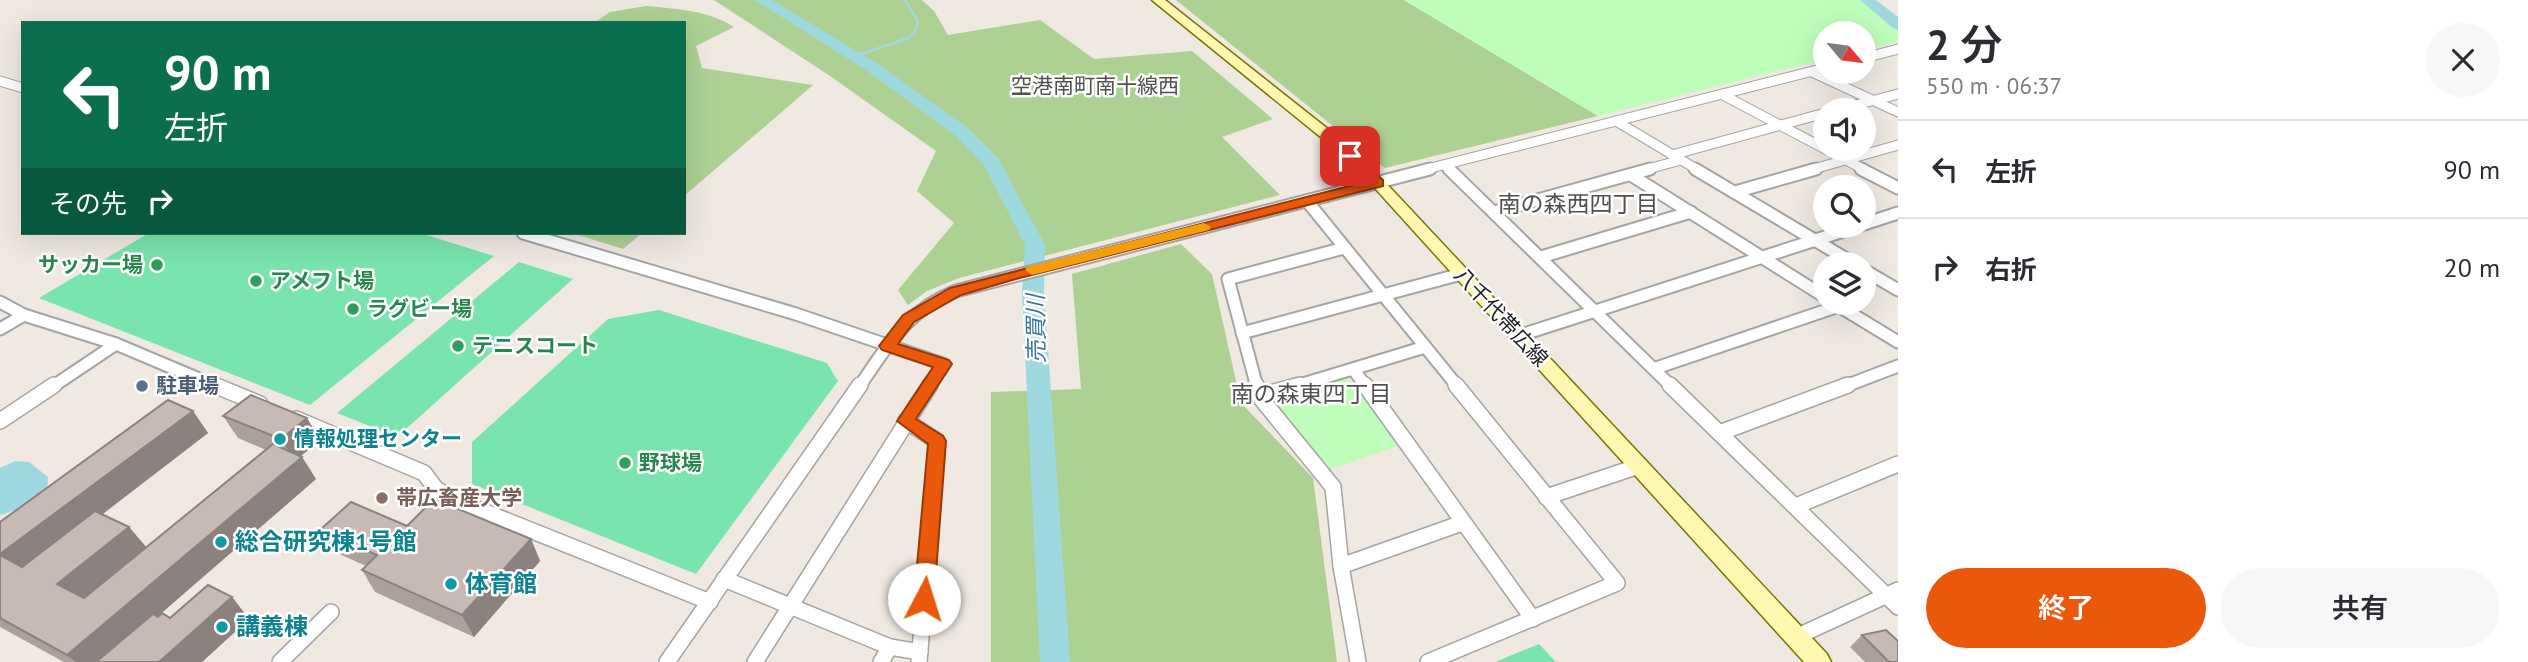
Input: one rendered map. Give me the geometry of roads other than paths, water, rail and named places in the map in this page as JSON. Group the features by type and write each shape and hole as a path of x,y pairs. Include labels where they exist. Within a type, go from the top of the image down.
{"main road":[{"name":"八千代帯広線","path":"1158,0 1333,140 1378,183 1819,662"}],"street":[{"path":"1876,55 1898,49"},
{"path":"667,662 908,319 955,292 1011,275 1812,72 1867,98"},
{"path":"0,81 21,87"},
{"path":"1876,100 1898,94"},
{"path":"1723,95 1813,142"},
{"path":"1876,102 1898,112"},
{"path":"1494,212 1631,175 1676,158 1813,116"},
{"path":"1616,121 1834,252"},
{"path":"1876,151 1898,145"},
{"path":"1735,192 1843,161"},
{"path":"1848,161 1898,188"},
{"path":"1446,166 1796,506 1894,597 1796,637"},
{"path":"1631,175 1813,289"},
{"path":"1307,201 1617,583 1428,662"},
{"path":"1541,257 1691,212"},
{"path":"1876,221 1898,214"},
{"path":"530,235 796,314 943,364 755,662"},
{"path":"1518,336 1820,238"},
{"path":"1344,248 1228,279 1259,396 1333,487 1341,566 1358,662"},
{"path":"1242,333 1461,274"},
{"path":"1876,276 1895,286"},
{"path":"0,302 24,315 116,344 424,473 436,489 455,500 710,602"},
{"path":"1656,368 1813,312"},
{"path":"0,329 24,315"},
{"path":"1854,315 1898,342"},
{"path":"0,421 116,344"},
{"path":"1259,396 1425,347"},
{"path":"1722,432 1898,366"},
{"path":"1354,370 1533,619"},
{"path":"724,579 790,606 885,654 919,657 937,441 906,421"},
{"path":"1796,506 1898,464"},
{"path":"1546,498 1639,466"},
{"path":"1341,566 1462,523"},
{"path":"280,662 331,612"}],"water":[{"path":"15,461 29,462 48,477 47,491 19,509 0,515 0,468"}],"waterway":[{"name":"売買川","path":"762,0 872,67 962,132 991,162 1035,245 1033,292 1055,662"},
{"path":"856,56 908,38 915,32 918,21 905,0"},
{"path":"1867,0 1898,25"}],"place":[{"name":"サッカー場","path":"157,265"},
{"name":"アメフト場","path":"256,281"},
{"name":"ラグビー場","path":"353,309"},
{"name":"テニスコート","path":"458,346"},
{"name":"駐車場","path":"142,386"},
{"name":"情報処理センター","path":"280,439"},
{"name":"野球場","path":"625,463"},
{"name":"帯広畜産大学","path":"382,498"},
{"name":"総合研究棟1号館","path":"221,542"},
{"name":"体育館","path":"451,584"},
{"name":"講義棟","path":"222,627"}],"district":[{"name":"空港南町南十線西","path":"1095,86"},
{"name":"南の森西四丁目","path":"1578,204"},
{"name":"南の森東四丁目","path":"1311,394"}]}
